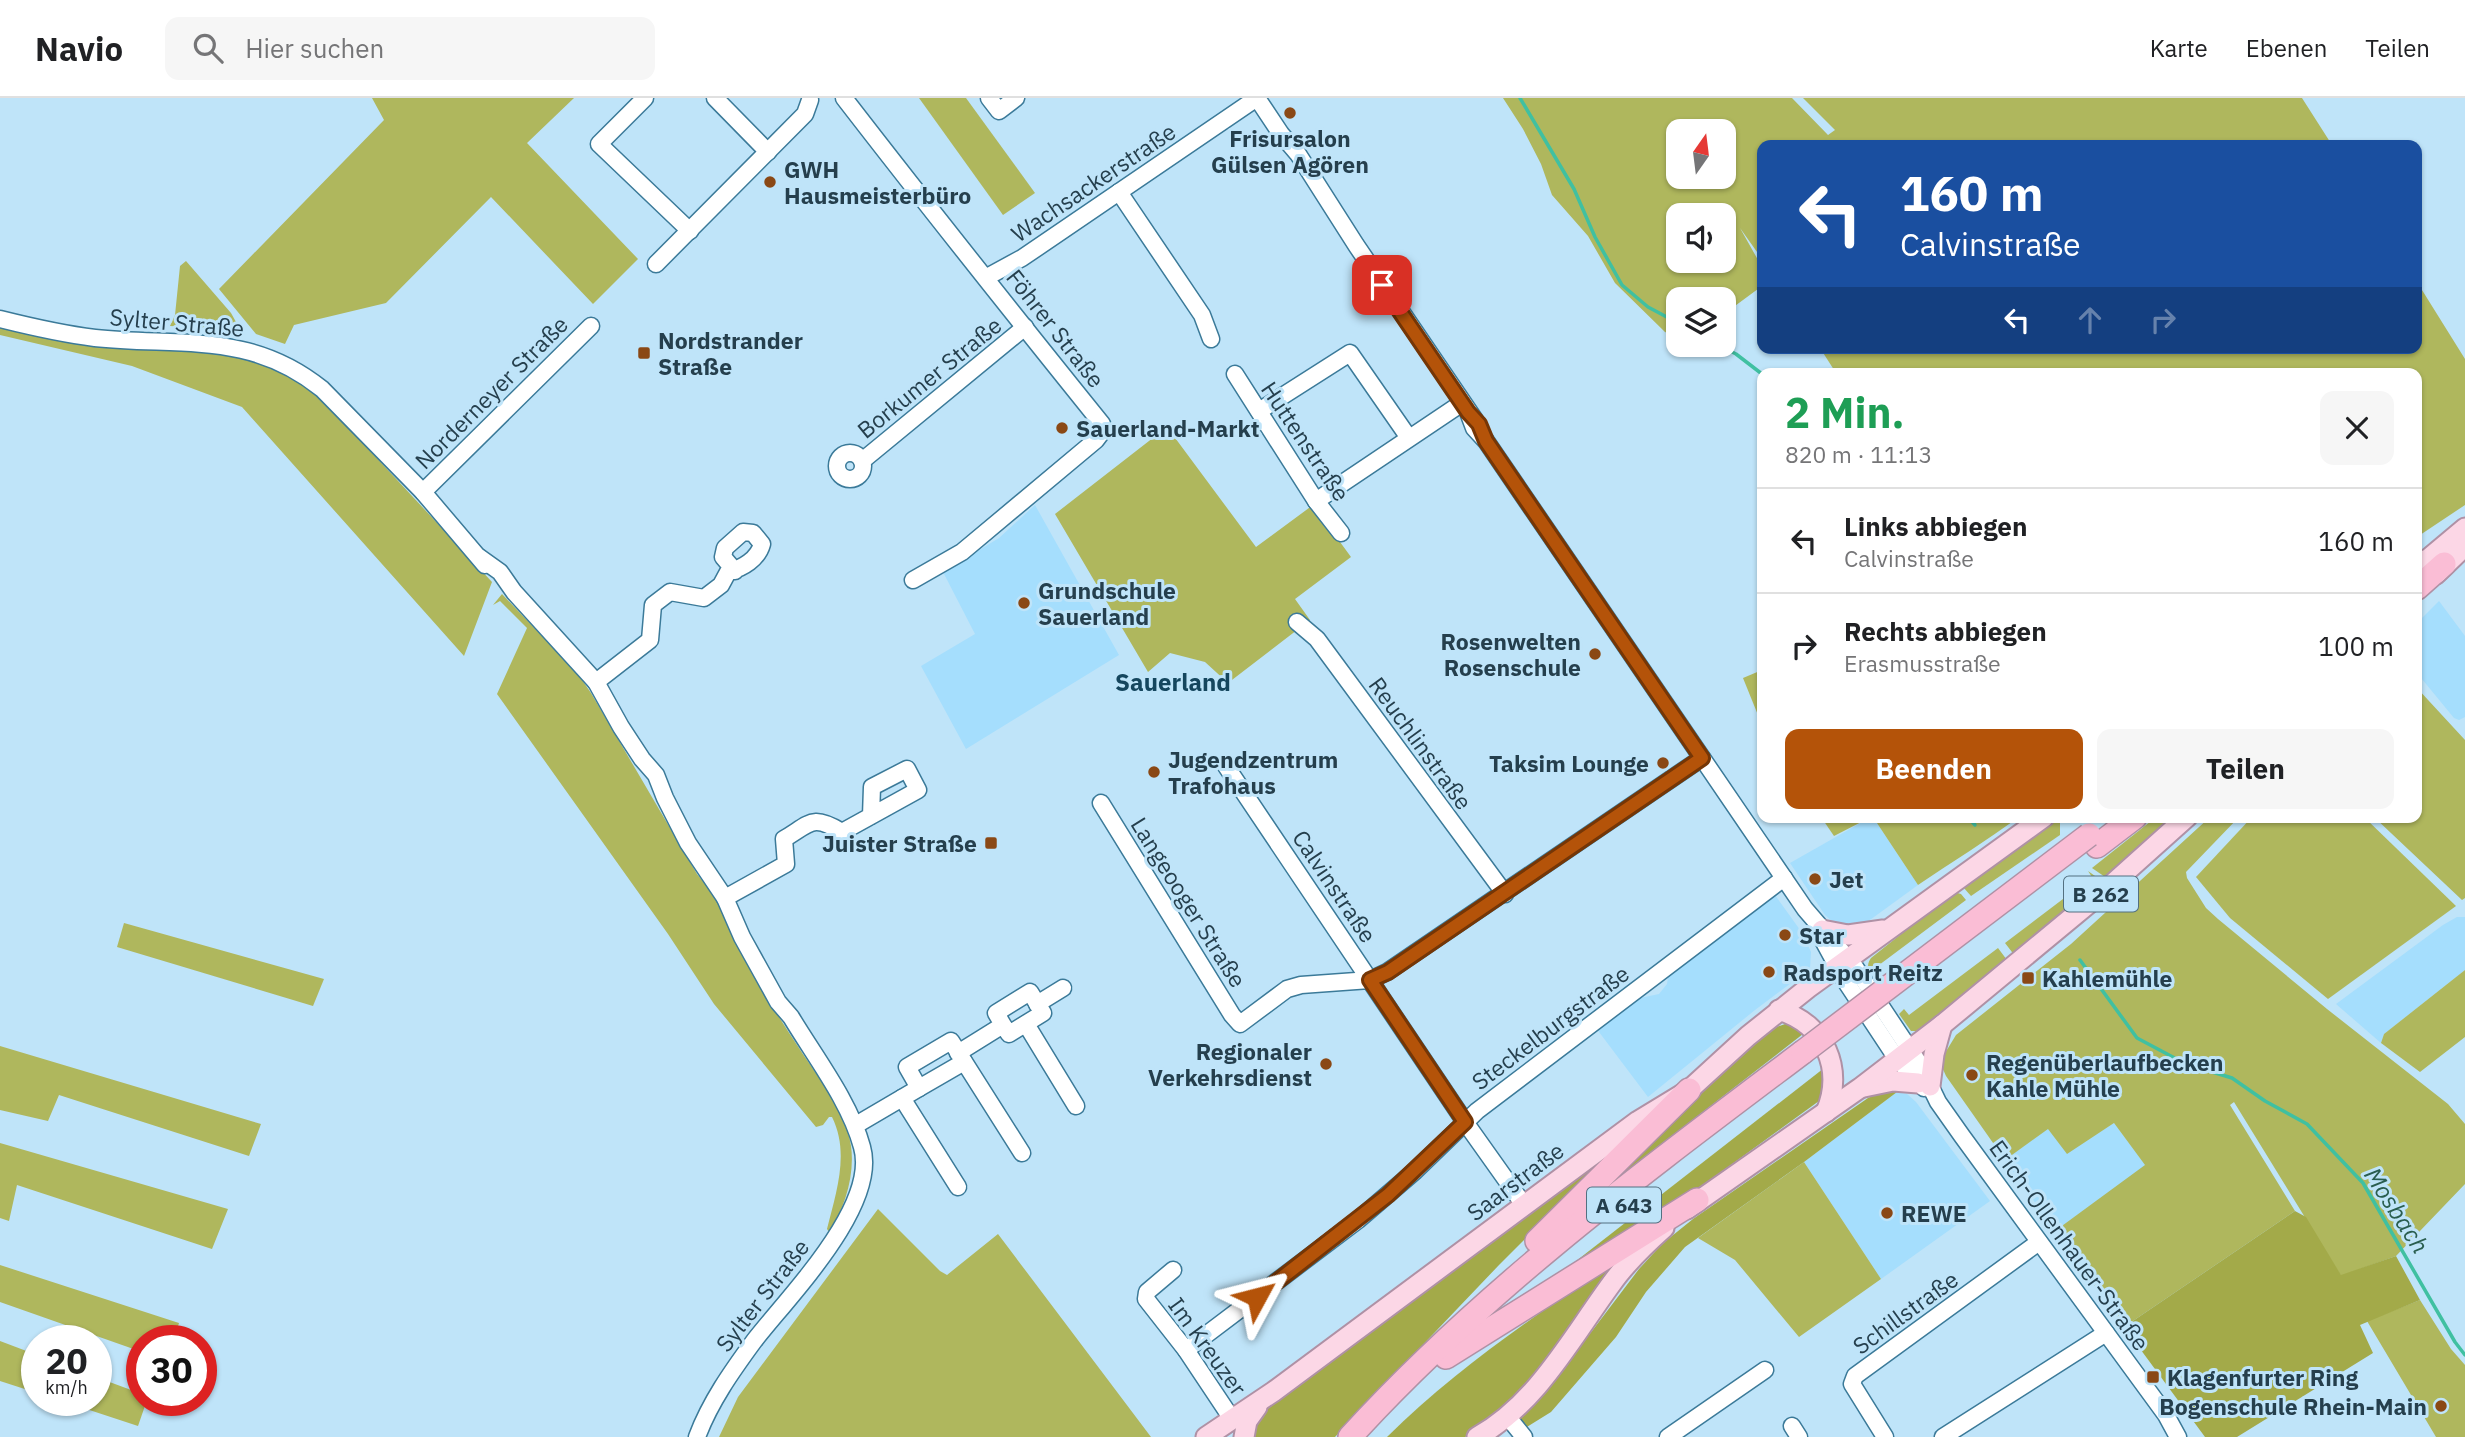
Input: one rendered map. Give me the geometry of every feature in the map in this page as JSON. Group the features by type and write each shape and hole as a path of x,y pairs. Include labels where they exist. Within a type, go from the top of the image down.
{"highway":[{"name":"A 643","path":"2093,841 2107,823"},
{"name":"A 643","path":"1350,1437 1407,1377 1486,1301 1600,1206 1807,1057 2093,841 2124,823"},
{"name":"A 643","path":"1368,1437 1446,1357 1496,1312 1609,1216 1807,1057"},
{"path":"1486,1301 1530,1248 1689,1090"},
{"path":"1446,1357 1697,1200"}],"main road":[{"path":"2426,564 2465,528"},
{"path":"2426,564 2465,546"},
{"name":"Saarstraße","path":"1206,1437 1273,1392 1648,1114 1689,1090 1779,1010 2036,823"},
{"name":"B 262","path":"1904,1055 2101,894 2180,823"},
{"path":"1817,925 1848,935 1863,935 1879,932 1893,925"},
{"path":"1779,1010 1807,1024 1828,1053 1834,1080 1826,1112"},
{"path":"1860,1088 1894,1081 1929,1090 1934,1054 1942,1026"},
{"path":"1477,1437 1507,1416 1545,1376 1612,1282 1638,1252 1697,1200 1904,1055"},
{"path":"1243,1437 1252,1412 1273,1392"},
{"path":"1232,1419 1243,1437"}],"street":[{"path":"645,98 599,144 690,231"},
{"path":"715,98 768,152"},
{"name":"Föhrer Straße","path":"845,98 1102,424 1102,432 1090,446 962,552 913,580"},
{"path":"989,98 999,111 1016,98"},
{"name":"Wachsackerstraße","path":"987,277 1022,258 1257,98"},
{"name":"Erich-Ollenhauer-Straße","path":"1257,98 1293,158 1304,168 1465,408 1474,428 1486,441 1904,1055 2166,1415 2178,1437"},
{"path":"656,264 805,114 812,99"},
{"path":"1119,192 1202,315 1211,339"},
{"name":"Sylter Straße","path":"0,319 97,338 219,344 267,356 304,374 423,492 501,583 514,592 596,682 642,759 650,778 665,798 688,843 726,898 741,937 778,1002 791,1017 858,1132 857,1159 861,1181 852,1209 838,1234 730,1374 697,1437"},
{"name":"Norderneyer Straße","path":"423,492 591,326"},
{"name":"Borkumer Straße","path":"862,461 1025,327"},
{"path":"1259,411 1350,353 1409,438"},
{"name":"Huttenstraße","path":"1235,374 1316,501 1341,533"},
{"path":"1316,501 1409,438 1465,408"},
{"path":"596,682 650,640 653,606 670,592 704,598 721,585 728,572 735,570"},
{"name":"Reuchlinstraße","path":"1297,622 1321,645 1505,894"},
{"path":"1370,980 1388,972 1505,894 1702,758"},
{"name":"Calvinstraße","path":"1226,766 1465,1122 1524,1205"},
{"name":"Langeooger Straße","path":"1101,803 1231,1015 1240,1024 1292,987 1370,980"},
{"path":"726,898 786,864 784,839 816,820 842,832 871,816"},
{"name":"Steckelburgstraße","path":"1186,1350 1358,1220 1415,1171 1477,1111 1784,878"},
{"path":"1037,1004 1063,988"},
{"path":"1030,992 1043,1013 1026,1024 1009,1034 996,1013 1030,992"},
{"path":"1026,1024 1076,1106"},
{"path":"858,1132 1003,1025"},
{"path":"919,1088 907,1067 951,1041 1022,1153"},
{"path":"902,1098 958,1187"},
{"name":"Schillstraße","path":"1885,1437 1852,1384 1855,1376 2039,1242"},
{"name":"Im Kreuzer","path":"1173,1270 1145,1295 1232,1419"},
{"path":"1943,1437 2106,1333"},
{"path":"1668,1437 1765,1370"},
{"name":"Erich-Ollenhauer-Straße","path":"2166,1415 2188,1437"},
{"path":"1507,1416 1524,1437"},
{"path":"1968,1422 1977,1437"}],"shaded area":[{"name":"Grundschule Sauerland","path":"1035,505 1119,655 966,749 921,666 975,634 943,572 999,538"},
{"path":"2439,601 2465,636 2465,717 2459,720 2454,718 2422,679 2422,618"},
{"path":"1860,823 1877,823 1918,885 1863,925 1845,928 1825,915 1790,863"},
{"path":"1775,895 1803,934 1811,952 1810,969 1648,1097 1596,1028 1640,998 1659,994 1667,984 1669,970"},
{"path":"2457,917 2465,917 2465,970 2384,1034 2381,1043 2336,1004 2443,925"},
{"path":"1897,1092 1907,1094 1916,1102 1990,1201 1881,1279 1804,1162"},
{"path":"2114,1123 2146,1166 2055,1231 2005,1160 2048,1128 2067,1153"}],"green space":[{"path":"372,98 574,98 527,143 638,259 593,304 491,197 386,303 294,325 285,344 256,334 219,289 384,120"},
{"path":"919,98 966,98 1035,193 1003,215"},
{"path":"1503,98 1792,98 1828,135 1835,130 1803,98 2302,98 2329,140 1757,140 1757,252 1740,228 1757,258 1757,290 1736,305 1736,287 1666,287 1666,332 1615,283 1588,236 1552,195 1541,164"},
{"path":"186,261 231,313 236,322 228,329 170,326 175,315 180,266"},
{"path":"2422,290 2465,359 2465,505 2422,534 2422,368 1833,368 1824,354 2422,354"},
{"path":"0,328 57,340 215,349 260,361 307,383 492,582 464,656 242,407 132,366 0,335"},
{"path":"1167,427 1256,547 1313,505 1351,557 1295,599 1310,620 1228,683 1205,662 1170,653 1148,672 1055,514"},
{"path":"502,594 578,674 591,693 697,874 716,897 740,952 837,1107 848,1133 852,1168 844,1202 829,1232 827,1229 841,1159 832,1117 816,1127 714,1004 668,934 497,694 527,628 500,601 493,605"},
{"path":"1757,672 1757,713 1743,678"},
{"path":"2422,693 2465,740 2465,898 2462,900 2380,823 2422,823"},
{"path":"1825,823 1859,823 1834,836"},
{"path":"1877,823 2010,823 1982,843 1918,885"},
{"path":"2046,823 2060,823 2060,835 1971,896 1963,887 1966,881"},
{"path":"2148,823 2173,823 2108,879 2092,868"},
{"path":"2203,823 2233,823 2186,872 2206,908 2327,1009 2448,1104 2465,1124 2465,1184 2396,1256 2341,1276 2234,1102 2230,1105 2295,1211 2124,1327 2055,1231 2145,1165 2114,1123 2067,1154 2048,1129 2005,1160 1942,1067 1942,1058 1956,1035 2071,944"},
{"path":"2246,823 2370,823 2456,906 2328,999 2230,918 2196,877"},
{"path":"2088,871 2105,883 2015,956 2005,943 2092,877"},
{"path":"1954,892 1961,894 1966,900 1875,968 1879,975 1875,978 1868,966 1871,958"},
{"path":"124,923 324,979 313,1006 117,947"},
{"path":"1998,948 2007,960 1920,1035 1917,1031 1911,1031 1899,1014 1904,1009 1909,1015"},
{"path":"2465,970 2465,1037 2420,1072 2381,1043 2384,1034"},
{"path":"1788,1023 1803,1034 1587,1202 1693,1096 1771,1029"},
{"path":"0,1046 261,1124 249,1156 59,1095 48,1121 0,1110"},
{"path":"1828,1065 1824,1092 1819,1101 1669,1210 1553,1279"},
{"path":"1889,1091 1897,1092 1685,1247 1646,1292 1616,1337 1551,1412 1522,1430 1517,1423 1639,1269 1662,1244 1693,1219 1868,1098"},
{"path":"1624,1140 1499,1265 1335,1437 1254,1437 1259,1420 1271,1405"},
{"path":"0,1143 228,1209 212,1249 17,1185 9,1221 0,1218"},
{"path":"1804,1162 1881,1279 1799,1337 1735,1260 1698,1238"},
{"path":"878,1209 947,1275 998,1234 1151,1437 719,1437 738,1397"},
{"path":"2295,1211 2306,1217 2341,1275 2396,1256 2420,1300 2360,1325 2373,1353 2237,1437 2205,1437 2124,1327"},
{"path":"1627,1255 1535,1380 1483,1428 1465,1437 1387,1437 1472,1363"},
{"path":"0,1265 179,1323 126,1325 126,1346 112,1341 112,1325 65,1325 0,1302"},
{"path":"2420,1300 2451,1349 2465,1365 2465,1437 2436,1437 2367,1321"},
{"path":"0,1341 21,1349 21,1388 0,1381"},
{"path":"112,1383 126,1388 126,1416 141,1416 138,1426 108,1416 112,1416"}],"waterway":[{"path":"1520,98 1574,189 1595,237 1622,285 1648,307 1666,317"},
{"name":"Mosbach","path":"1736,354 1757,370"},
{"name":"Mosbach","path":"2080,960 2137,1038 2186,1064 2232,1078 2265,1101 2307,1124 2363,1183 2465,1355"}],"place":[{"name":"Frisursalon Gülsen Agören","path":"1290,113"},
{"name":"GWH Hausmeisterbüro","path":"770,182"},
{"name":"Nordstrander Straße","path":"644,353"},
{"name":"Sauerland-Markt","path":"1062,428"},
{"name":"Grundschule Sauerland","path":"1024,603"},
{"name":"Rosenwelten Rosenschule","path":"1595,654"},
{"name":"Taksim Lounge","path":"1663,763"},
{"name":"Jugendzentrum Trafohaus","path":"1154,772"},
{"name":"Juister Straße","path":"991,843"},
{"name":"Jet","path":"1815,879"},
{"name":"Star","path":"1785,935"},
{"name":"Radsport Reitz","path":"1769,972"},
{"name":"Kahlemühle","path":"2028,978"},
{"name":"Regionaler Verkehrsdienst","path":"1326,1064"},
{"name":"Regenüberlaufbecken Kahle Mühle","path":"1972,1075"},
{"name":"REWE","path":"1887,1213"},
{"name":"Klagenfurter Ring","path":"2153,1377"},
{"name":"Bogenschule Rhein-Main","path":"2441,1406"}],"district":[{"name":"Sauerland","path":"1173,682"}],"route":[{"path":"1257,1297 1388,1195 1465,1122 1370,980 1388,972 1490,904 1702,758 1486,441 1479,424 1468,412 1382,285"}]}
